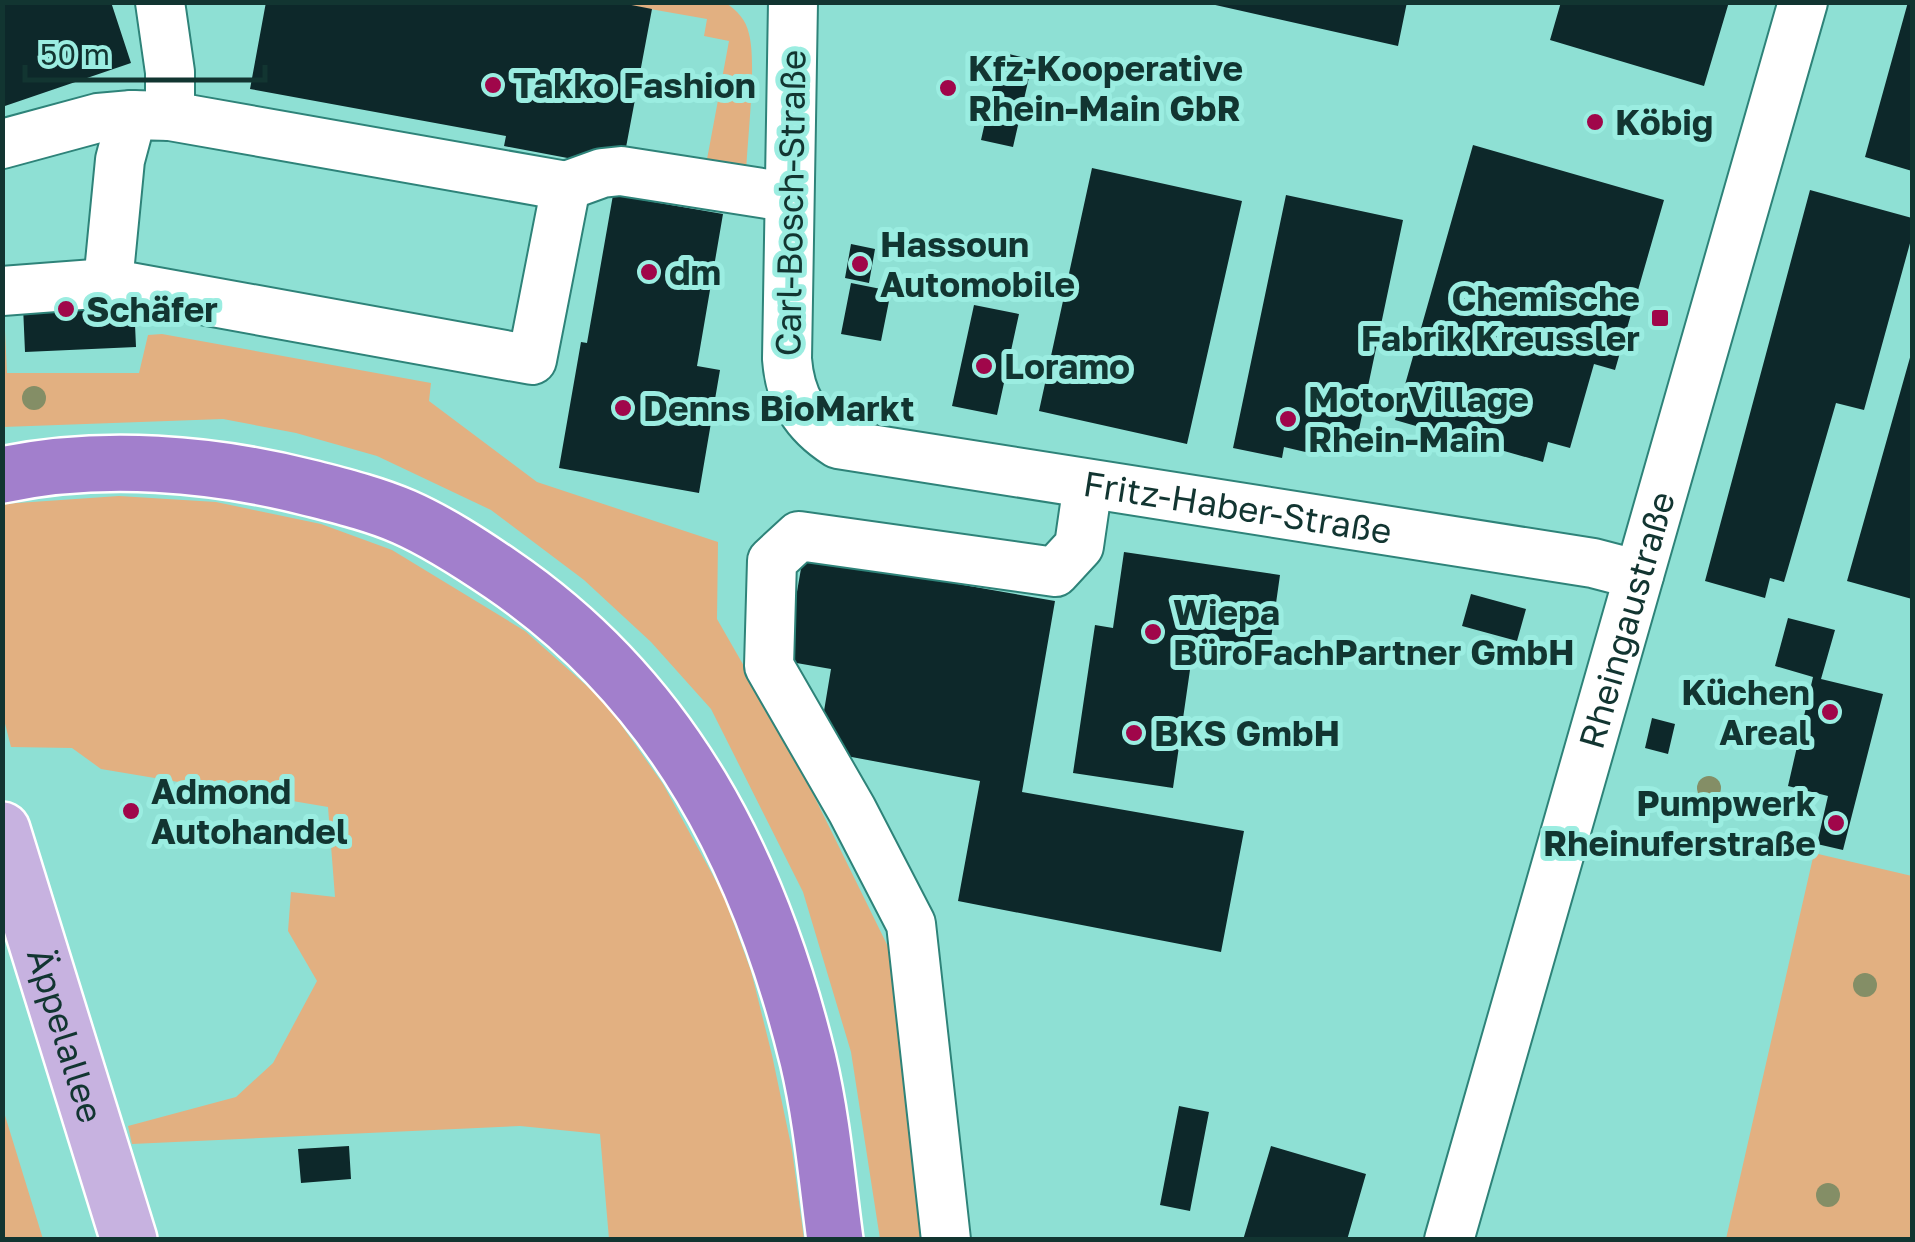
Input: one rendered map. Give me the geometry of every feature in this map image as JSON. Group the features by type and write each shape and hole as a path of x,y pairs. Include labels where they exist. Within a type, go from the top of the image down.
{"highway":[{"path":"2,456 67,466"},
{"path":"2,475 67,466 157,465 280,480 403,516 465,549 562,619 615,669 668,732 704,787 735,847 790,992 809,1064 836,1240"}],"main road":[{"name":"Äppelallee","path":"2,830 129,1240"},
{"name":"Äppelallee","path":"2,957 92,1240"}],"street":[{"path":"108,283 120,160 151,115 170,72 160,2"},
{"name":"Carl-Bosch-Straße","path":"793,2 787,196 788,379 804,416 838,444"},
{"name":"Rheingaustraße","path":"1449,1240 1803,2"},
{"path":"2,144 98,118 151,115 566,186 620,171 787,196"},
{"path":"2,290 108,283 532,360 566,186"},
{"name":"Fritz-Haber-Straße","path":"838,444 1593,563 1639,574"},
{"path":"946,1240 911,924 852,810 769,666 772,561 799,536 1054,572 1080,546 1088,484"}],"shaded area":[{"path":"616,3 726,3 740,16 749,34 752,64 746,176 705,170 729,41 704,36 707,19"},
{"path":"3,331 7,373 139,373 148,335 162,334 431,383 429,401 537,482 718,542 717,619 787,741 899,969 930,1239 880,1239 851,1052 803,892 711,709 651,642 584,580 491,510 377,456 296,433 223,419 3,427"},
{"path":"119,496 216,502 321,524 392,550 525,631 605,702 663,784 723,894 751,971 772,1055 792,1150 804,1239 609,1239 600,1134 520,1126 132,1144 128,1126 236,1097 273,1063 317,981 288,931 291,892 335,897 328,807 101,769 72,748 11,747 3,716 3,504"},
{"path":"1814,853 1912,876 1912,1239 1726,1239"},
{"path":"3,1109 43,1239 3,1239"}],"building":[{"path":"2,2 111,2 131,63 2,107"},
{"path":"266,2 616,2 652,9 624,158 594,163 504,146 506,136 250,89"},
{"path":"1202,2 1407,2 1398,46"},
{"path":"1561,2 1729,2 1704,86 1550,40"},
{"path":"1908,2 1912,2 1912,171 1865,157"},
{"path":"1001,52 1033,60 1013,147 981,140"},
{"path":"1473,145 1664,200 1615,370 1594,364 1570,448 1548,442 1543,462 1395,420"},
{"path":"1092,168 1242,201 1187,444 1039,411"},
{"path":"1810,190 1912,218 1912,236 1864,410 1836,403 1784,582 1770,578 1765,598 1705,581"},
{"path":"613,195 723,214 697,366 720,370 699,493 559,468 581,342 587,343"},
{"path":"1286,195 1403,220 1358,434 1320,426 1314,454 1284,447 1282,458 1233,448"},
{"name":"Hassoun Automobile","path":"851,244 875,249 869,283 845,278"},
{"path":"851,283 891,291 881,341 841,334"},
{"path":"134,302 136,347 25,352 23,306"},
{"path":"974,305 1019,314 997,415 952,406"},
{"path":"1912,355 1912,599 1847,581"},
{"path":"1124,552 1280,575 1268,660 1193,649 1173,788 1073,773 1095,625 1113,628"},
{"path":"803,557 1055,601 1022,792 1244,831 1221,952 958,901 980,781 841,755 821,729 831,669 785,661"},
{"path":"1471,594 1526,609 1517,641 1462,626"},
{"path":"1788,618 1835,630 1821,679 1883,694 1843,850 1817,844 1828,796 1788,786 1813,677 1775,666"},
{"path":"1652,718 1675,724 1668,754 1645,748"},
{"path":"1179,1106 1209,1112 1190,1211 1160,1205"},
{"path":"349,1146 351,1179 301,1183 298,1149"},
{"path":"1271,1146 1366,1174 1347,1240 1243,1240"}],"place":[{"name":"Takko Fashion","path":"493,85"},
{"name":"Kfz-Kooperative Rhein-Main GbR","path":"948,88"},
{"name":"Köbig","path":"1595,122"},
{"name":"Hassoun Automobile","path":"860,264"},
{"name":"dm","path":"649,272"},
{"name":"Schäfer","path":"66,309"},
{"name":"Chemische Fabrik Kreussler","path":"1660,318"},
{"name":"Loramo","path":"984,366"},
{"name":"Denns BioMarkt","path":"623,408"},
{"name":"MotorVillage Rhein-Main","path":"1288,419"},
{"name":"Wiepa BüroFachPartner GmbH","path":"1153,632"},
{"name":"Küchen Areal","path":"1830,712"},
{"name":"BKS GmbH","path":"1134,733"},
{"name":"Admond Autohandel","path":"131,811"},
{"name":"Pumpwerk Rheinuferstraße","path":"1836,823"}]}
